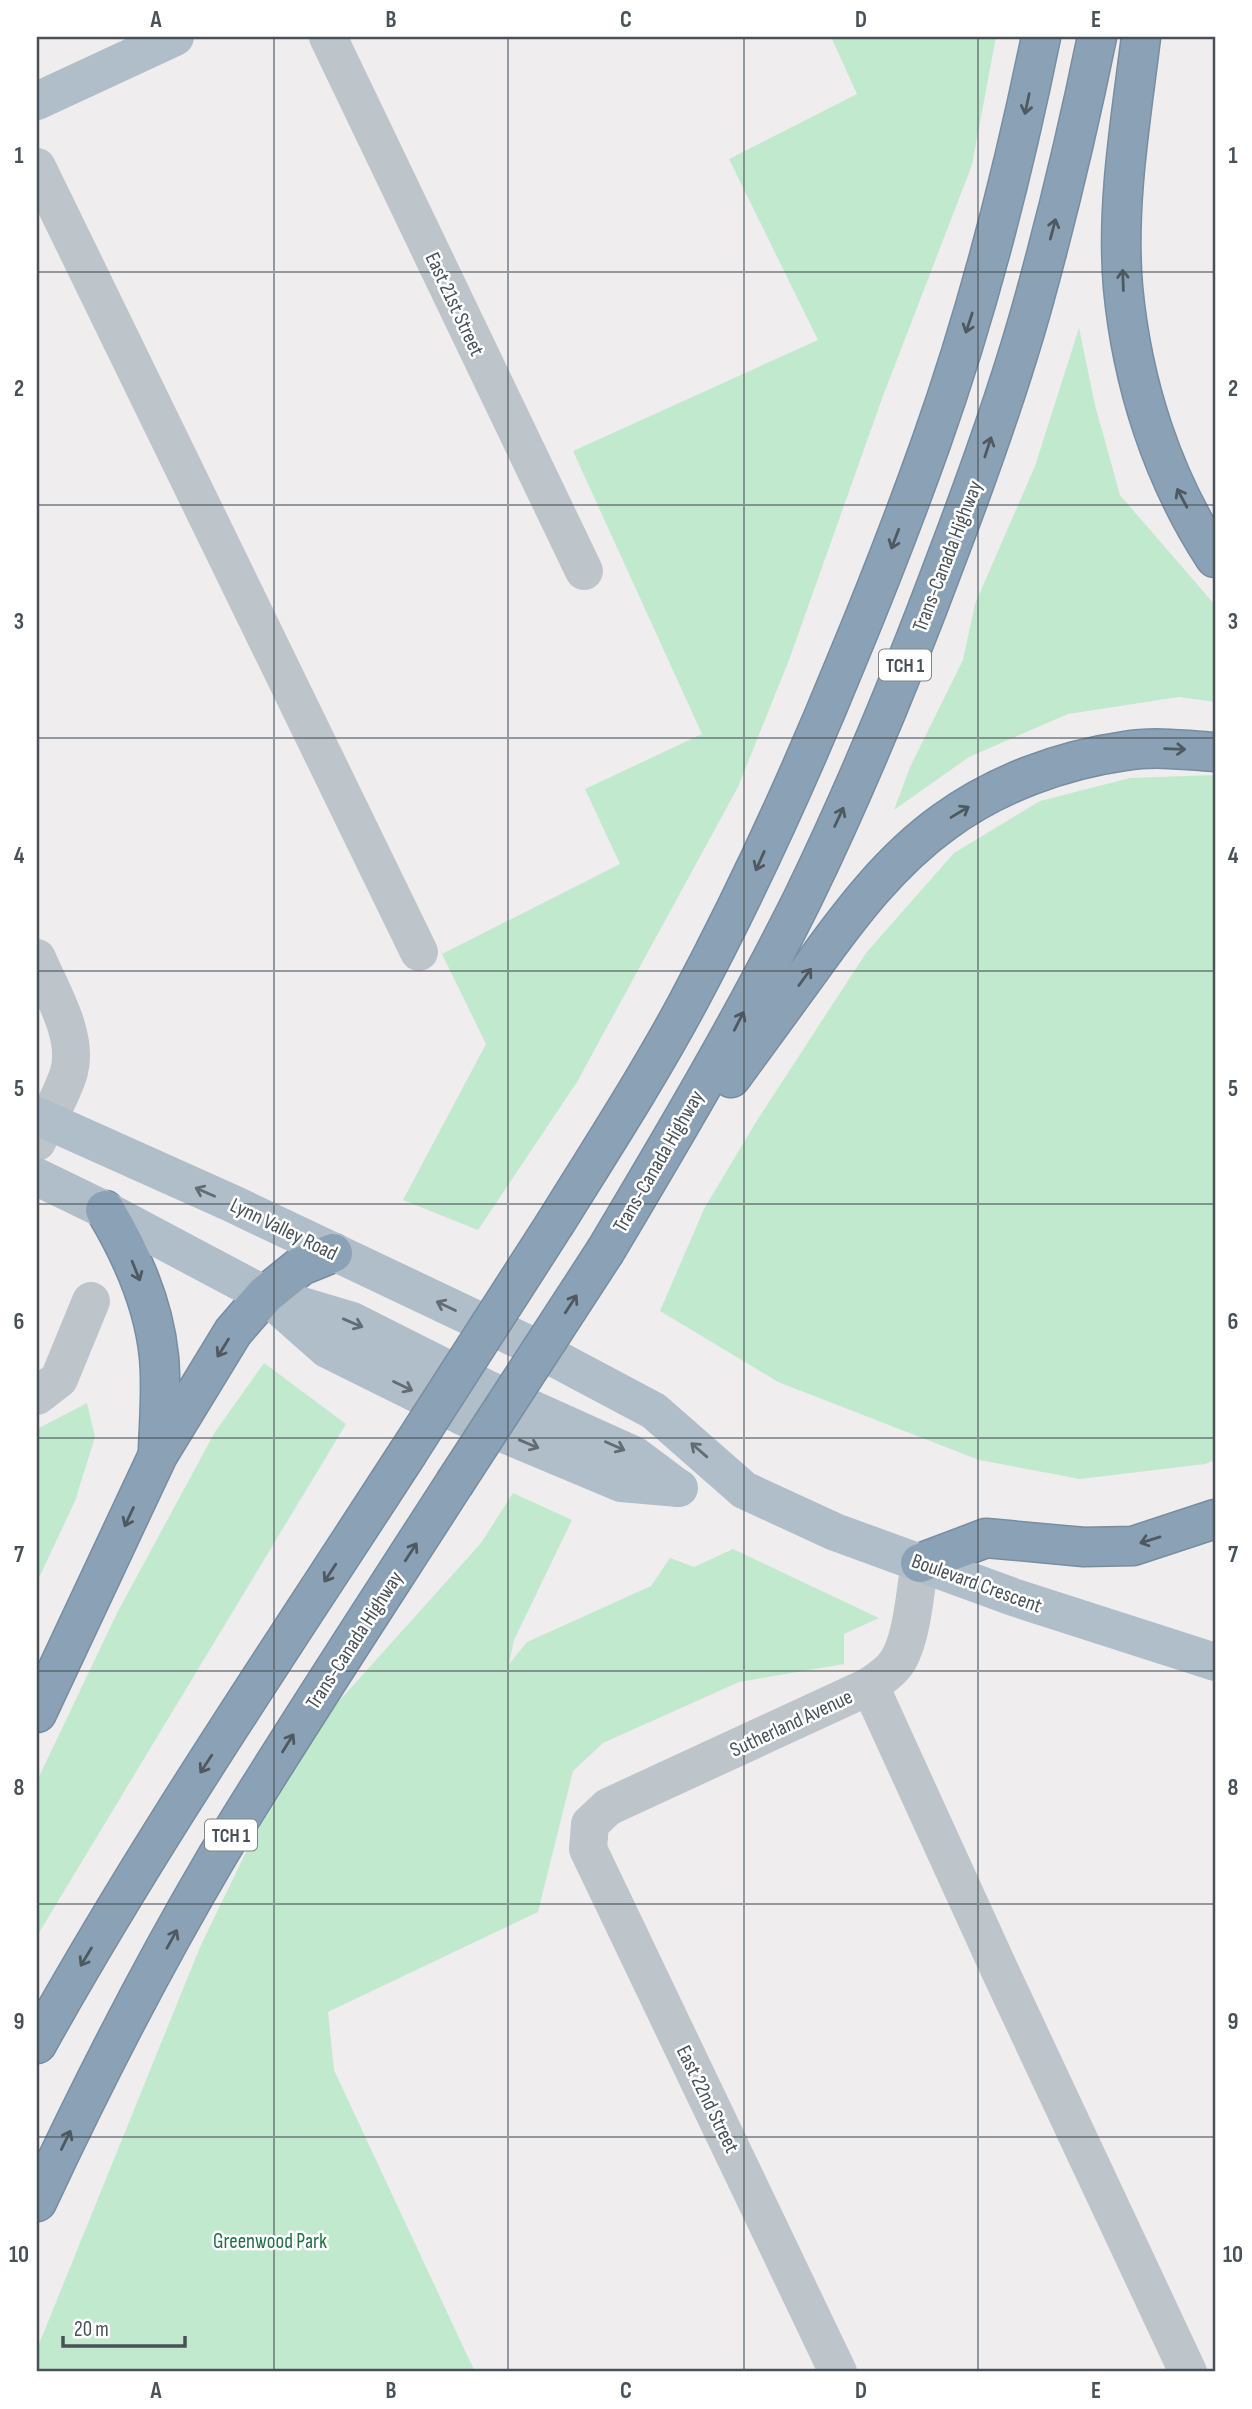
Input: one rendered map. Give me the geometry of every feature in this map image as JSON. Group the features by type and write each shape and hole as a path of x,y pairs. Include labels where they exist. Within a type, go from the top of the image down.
{"highway":[{"name":"TCH 1","path":"37,2044 82,1963 168,1823 620,1119 685,1007 754,873 819,729 877,588 932,440 981,287 1023,125 1041,37"},
{"name":"Trans-Canada Highway","path":"37,2202 141,1995 217,1857 304,1716 606,1250 735,1030 803,897 870,750 928,608 984,458 1034,303 1076,138 1097,37"},
{"path":"1141,37 1123,212 1123,285 1132,358 1151,426 1175,486 1215,558"},
{"path":"606,1250 865,897 904,856 944,822 987,796 1030,775 1078,760 1127,750 1215,752"},
{"path":"105,1210 126,1247 152,1317 159,1357 158,1455"},
{"path":"37,1713 158,1455 233,1332 265,1295 301,1266 333,1253"},
{"path":"920,1563 986,1538 1084,1547 1133,1546 1215,1519"}],"main road":[{"path":"37,101 175,37"},
{"name":"Lynn Valley Road","path":"40,1126 231,1203 530,1345"},
{"path":"37,1177 265,1295"},
{"name":"Boulevard Crescent","path":"265,1295 327,1349 476,1403 621,1483 744,1490"},
{"name":"Boulevard Crescent","path":"530,1345 654,1411 744,1490 835,1531 1013,1597 1215,1662"}],"street":[{"name":"East 21st Street","path":"328,37 584,571"},
{"path":"37,167 419,952"},
{"path":"37,958 71,1044 69,1072 40,1126"},
{"path":"37,1396 59,1379 91,1301"},
{"name":"Sutherland Avenue","path":"590,1824 608,1807 870,1686 890,1671 901,1656 920,1563"},
{"path":"870,1686 1188,2372"},
{"name":"East 22nd Street","path":"590,1824 588,1849 838,2372"}],"green space":[{"path":"831,37 996,37 972,165 883,396 789,660 738,787 577,1082 478,1230 403,1200 486,1044 442,954 620,864 585,789 702,734 573,451 818,340 729,159 857,94"},
{"path":"1079,328 1095,405 1120,495 1215,605 1215,702 1179,697 1068,714 969,757 894,810 910,767 963,660 975,604 1035,466"},
{"path":"1215,775 1215,1460 1205,1464 1080,1479 979,1460 778,1382 660,1311 704,1209 756,1122 866,953 954,853 1040,801 1130,778"},
{"path":"264,1363 346,1424 37,1936 37,1781 117,1613 215,1432"},
{"path":"87,1403 95,1437 75,1501 37,1582 37,1429"},
{"name":"Greenwood Park","path":"513,1493 572,1520 514,1640 509,1664 527,1642 651,1586 670,1558 694,1567 733,1549 879,1618 844,1634 844,1664 739,1682 603,1743 573,1771 538,1912 328,2012 334,2070 475,2372 37,2372 37,2349 200,1947 296,1749 481,1543"}]}
